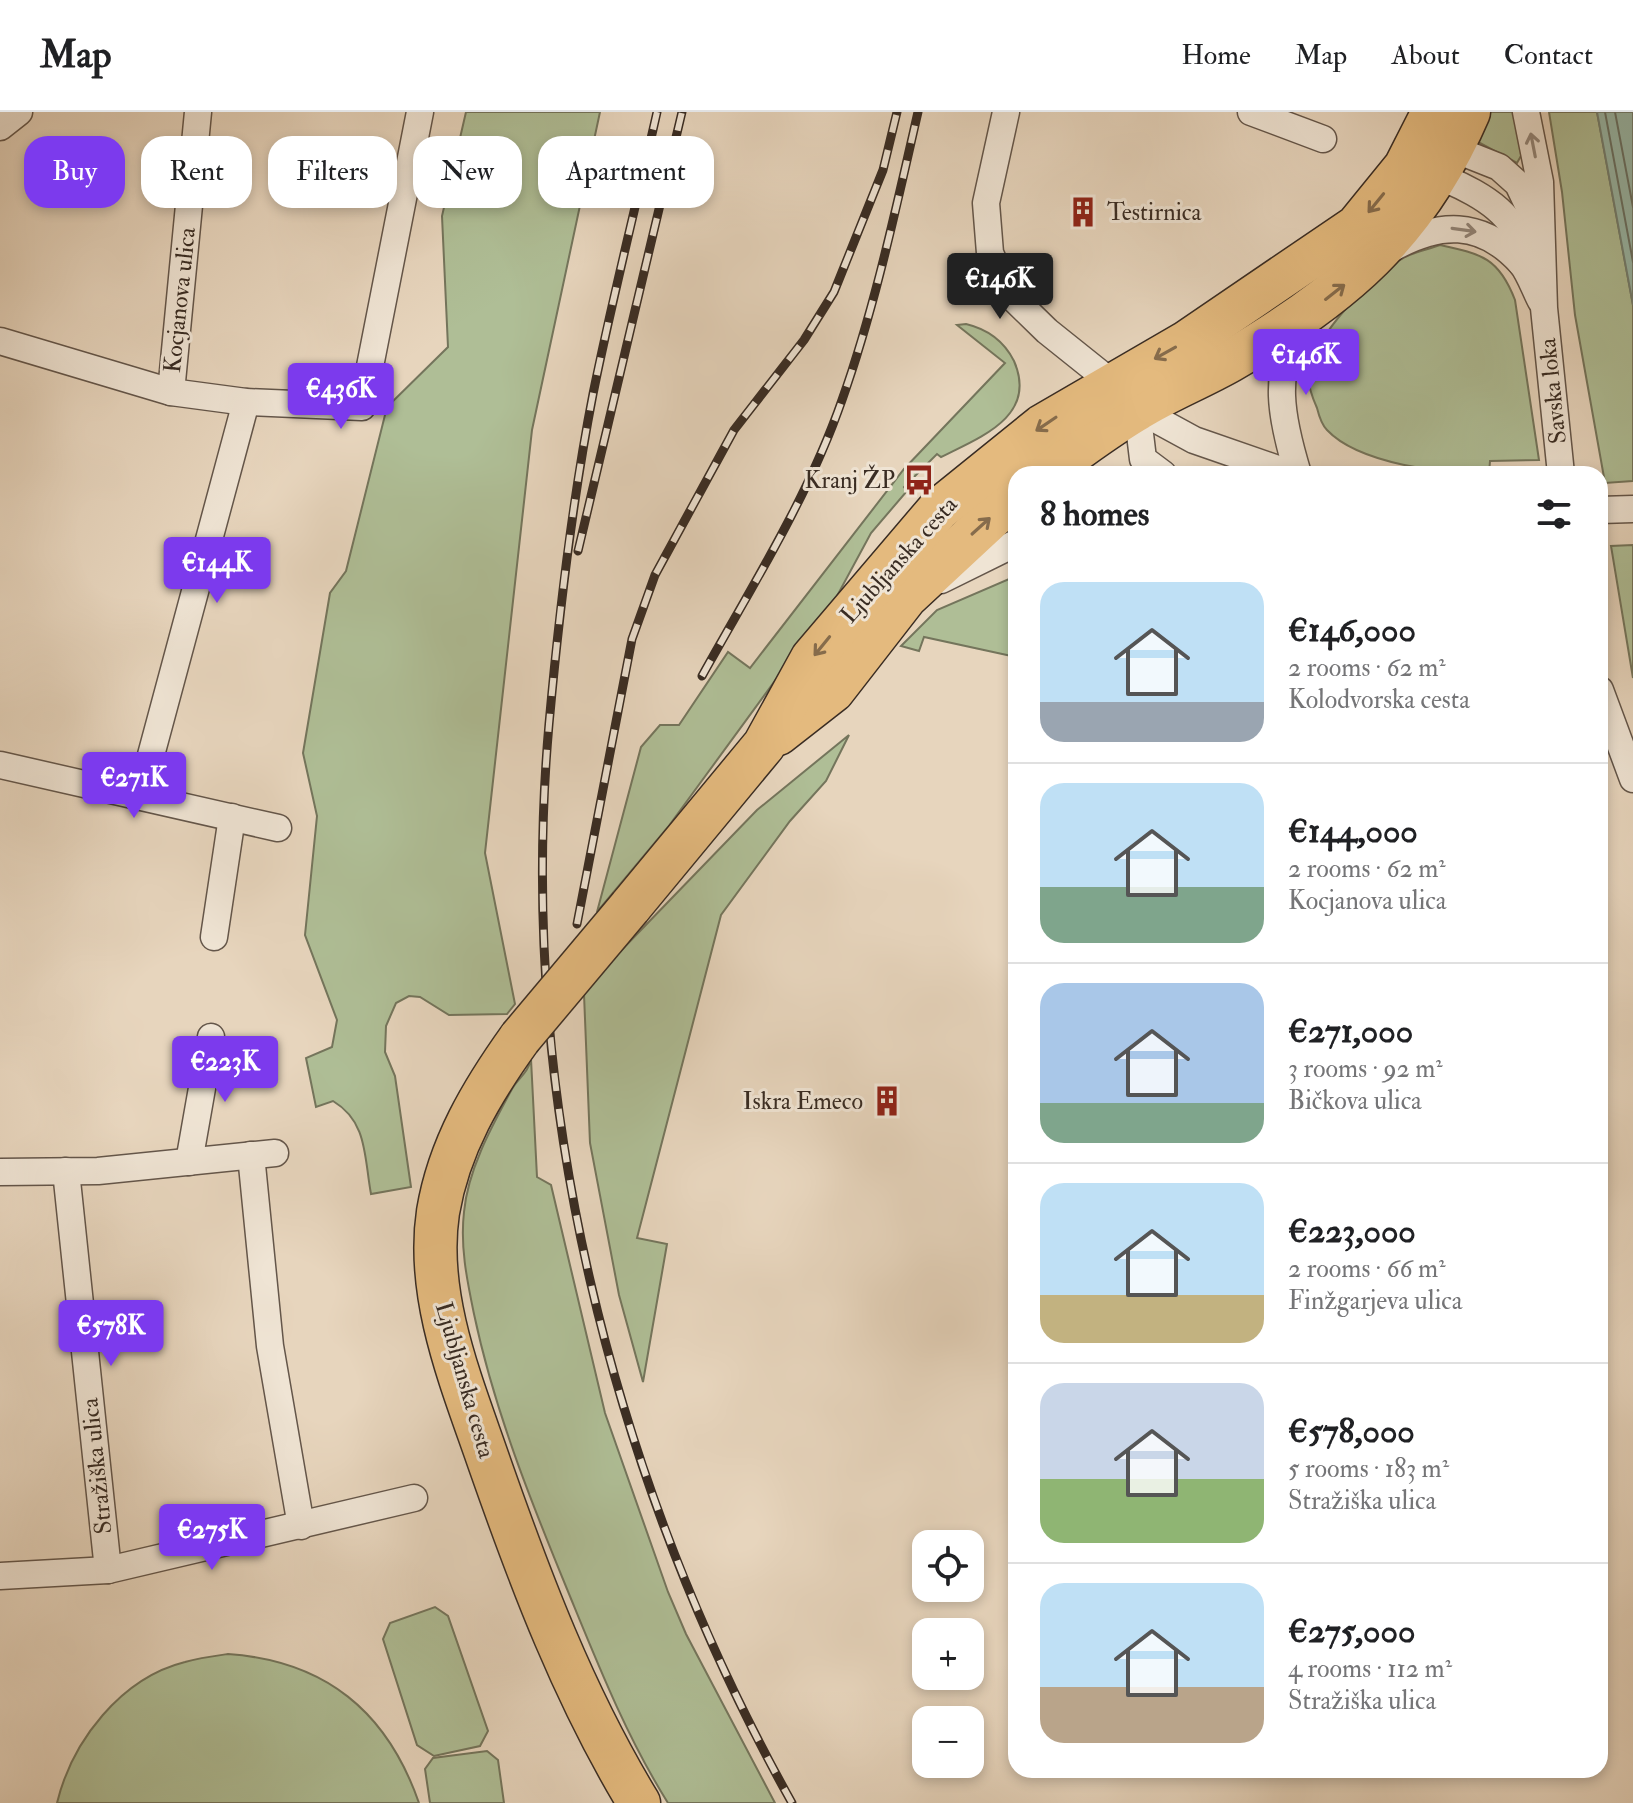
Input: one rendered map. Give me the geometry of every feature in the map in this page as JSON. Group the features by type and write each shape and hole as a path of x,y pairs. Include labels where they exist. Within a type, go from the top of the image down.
{"main road":[{"name":"Ljubljanska cesta","path":"639,1803 585,1707 543,1612 471,1410 440,1299 438,1212 457,1142 486,1088 520,1038 764,745 812,658 938,510 1042,426 1124,396 1185,343 1357,226 1437,142"},
{"path":"1050,466 1124,396 1227,362 1300,318 1367,263 1404,226 1437,142"},
{"path":"906,597 1008,502"},
{"name":"Ljubljanska cesta","path":"764,745 833,691 906,597"}],"street":[{"path":"0,127 19,112"},
{"name":"Kocjanova ulica","path":"171,392 198,112"},
{"name":"Kocjanova ulica","path":"0,341 171,392 246,402 362,407 420,112"},
{"path":"1006,112 986,203 990,253 1007,292 1047,331 1124,396 1194,440 1271,466"},
{"path":"1251,112 1323,139"},
{"name":"Savska loka","path":"1526,112 1540,182 1544,308 1560,466"},
{"path":"1437,142 1499,167 1518,184 1541,235"},
{"path":"1437,142 1514,228 1521,263 1544,308"},
{"path":"1367,263 1419,233 1450,228 1472,229 1521,263"},
{"path":"1293,466 1282,409 1281,372 1300,318"},
{"path":"1124,396 1143,459 1152,466"},
{"path":"140,796 246,402"},
{"path":"1608,510 1633,509"},
{"name":"Ljubljanska cesta","path":"906,597 1008,547"},
{"path":"1608,712 1633,779"},
{"path":"0,765 278,828"},
{"path":"214,937 232,817"},
{"path":"189,1162 211,1037"},
{"path":"0,1172 66,1171 263,1154 270,1346 301,1526"},
{"name":"Stražiška ulica","path":"66,1171 108,1570"},
{"name":"Stražiška ulica","path":"0,1576 108,1570 414,1498"}],"shaded area":[{"path":"466,112 600,112 595,136 538,136 538,208 579,208 532,430 485,853 515,1004 507,1014 449,1015 420,997 409,996 396,1003 386,1026 385,1052 395,1076 411,1187 371,1194 359,1130 353,1119 333,1101 316,1107 306,1058 332,1047 337,1020 305,935 317,816 303,753 330,593 346,571 387,407 448,347 444,208 522,208 522,136 460,136"},
{"path":"1489,112 1515,112 1522,154 1517,163 1478,142"},
{"path":"1549,112 1597,112 1633,305 1633,481 1608,483 1608,466 1602,466 1575,315 1562,192"},
{"path":"1440,245 1478,255 1502,275 1515,300 1539,460 1490,461 1490,466 1409,466 1359,451 1341,442 1322,423 1309,377 1313,358 1333,324 1347,308 1377,278 1405,257"},
{"path":"966,324 994,337 1014,361 1019,380 1018,396 1012,410 1002,422 973,441 941,457 937,454 904,487 907,491 871,533 837,596 668,827 597,912 641,747 660,725 679,725 728,652 750,668 904,469 1005,363 957,325"},
{"path":"1633,545 1633,678 1611,546"},
{"path":"1008,579 1008,655 924,637 919,651 901,646 937,610"},
{"path":"849,735 826,781 790,821 721,915 637,1238 667,1244 643,1382 619,1295 590,1143 584,994 611,961 757,810"},
{"path":"531,1059 537,1177 551,1185 605,1413 668,1592 686,1634 775,1803 668,1803 625,1725 601,1671 502,1419 469,1289 464,1251 464,1212 470,1180 482,1148"},
{"path":"435,1607 448,1616 488,1731 480,1746 434,1756 417,1745 383,1639 390,1623"},
{"path":"228,1654 294,1667 323,1680 348,1697 370,1717 389,1742 406,1770 419,1803 57,1803 74,1757 87,1735 120,1697 162,1670"},
{"path":"487,1751 498,1760 504,1803 430,1803 425,1769 433,1758"}],"water":[{"path":"1597,112 1633,112 1633,305"}],"railway":[{"path":"657,112 593,394 562,600 549,724 543,864 548,1004 564,1143 590,1281 627,1417 673,1550 728,1679 792,1803"},
{"path":"578,551 682,112"},
{"path":"577,924 632,639 655,575 734,430 804,340 834,292 883,170 897,112"},
{"path":"702,676 778,541 813,472 842,400 875,293 918,112"}],"place":[{"name":"Testirnica","path":"1083,212"},
{"name":"Kranj ŽP","path":"919,480"},
{"name":"Iskra Emeco","path":"887,1101"}]}
